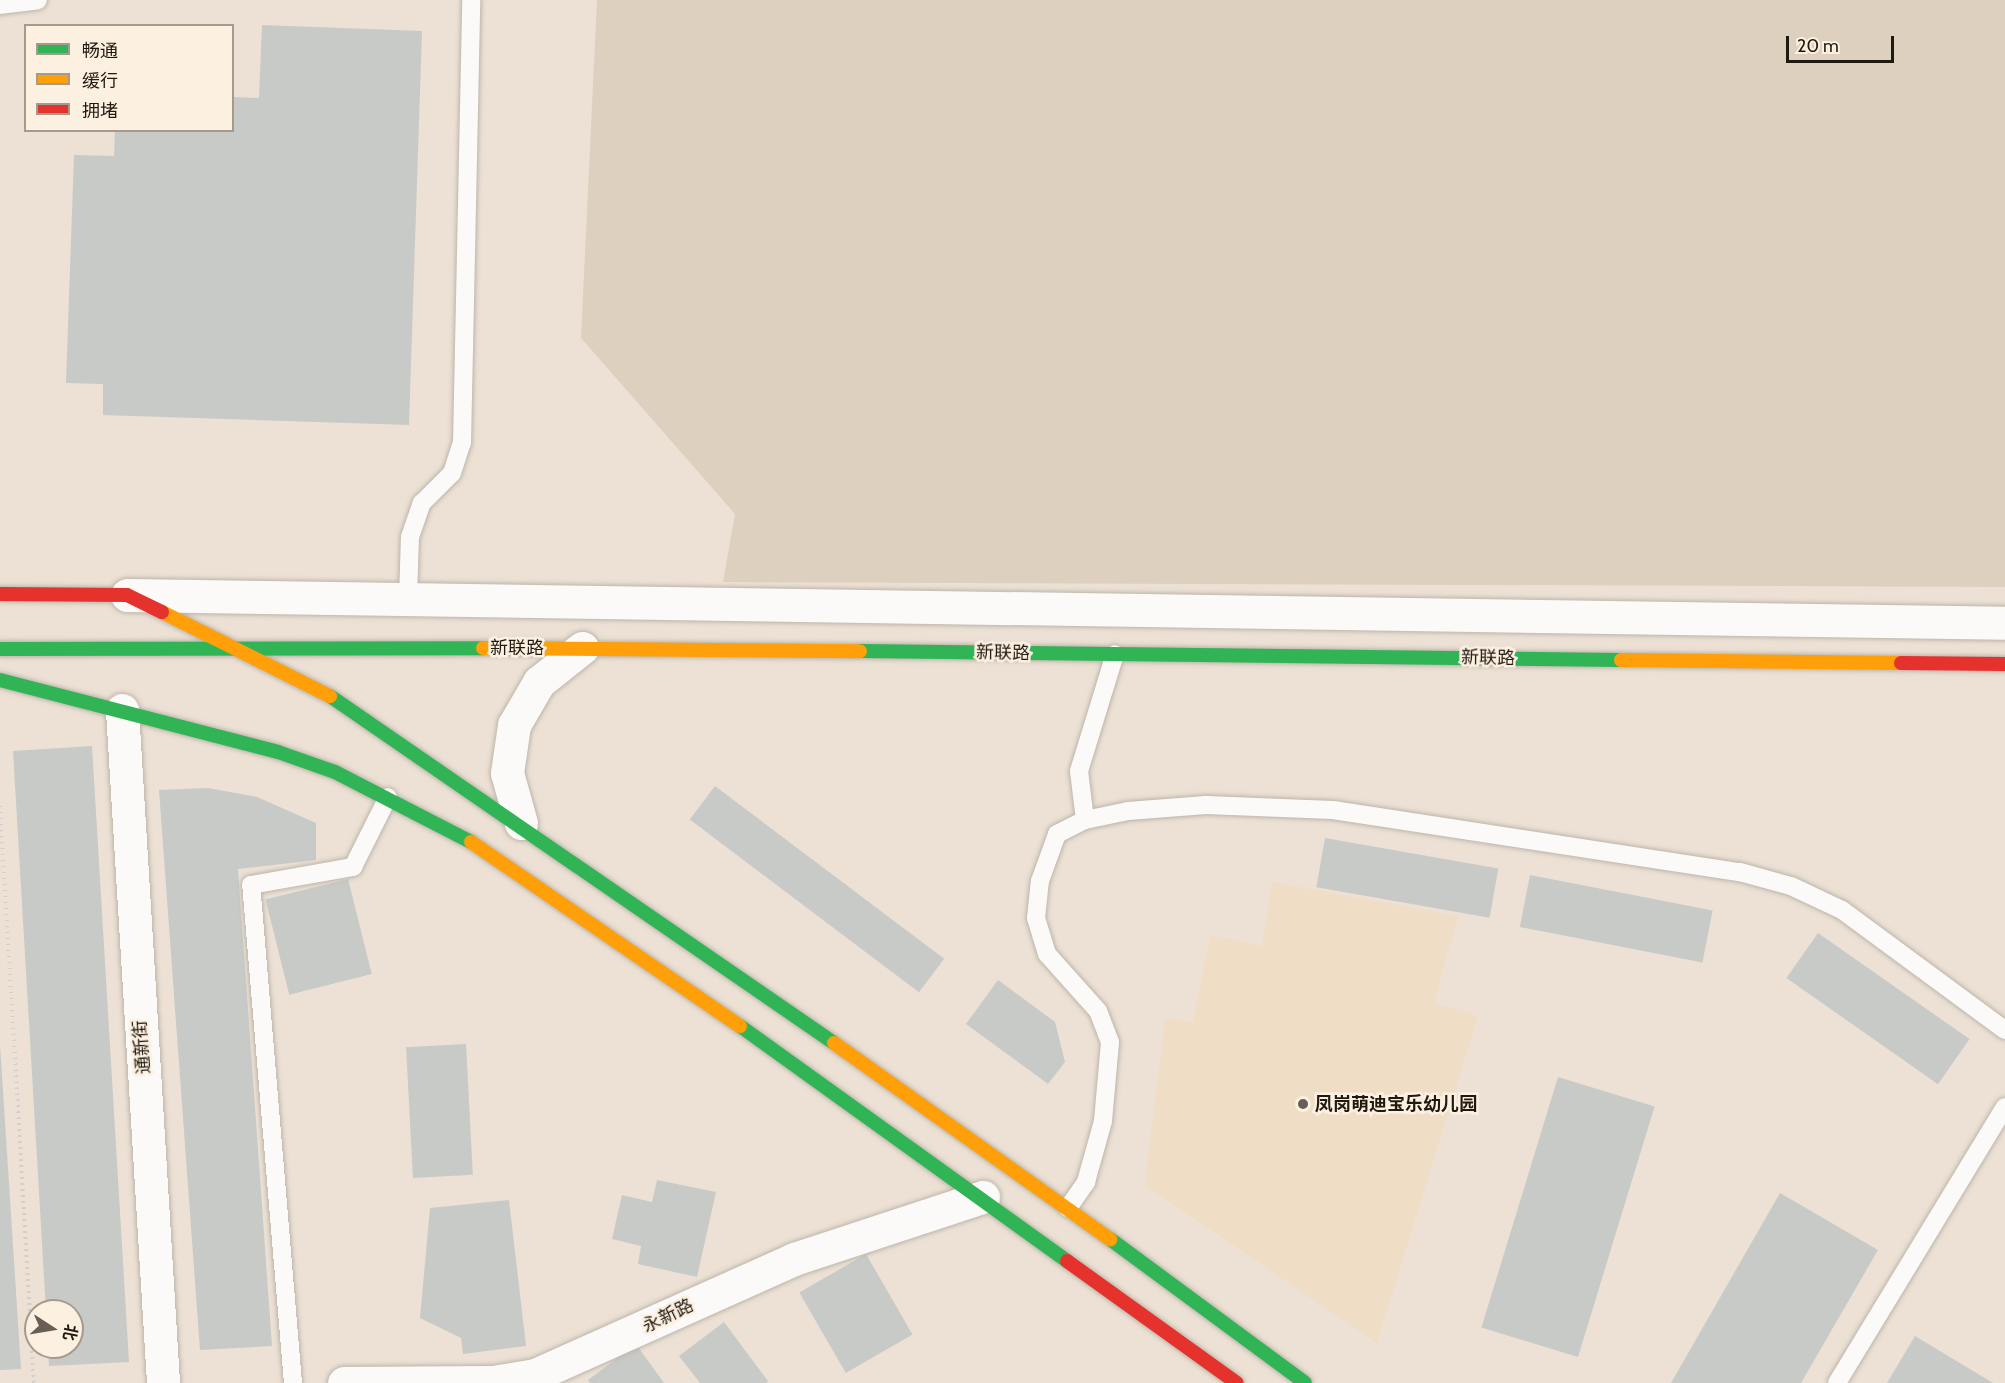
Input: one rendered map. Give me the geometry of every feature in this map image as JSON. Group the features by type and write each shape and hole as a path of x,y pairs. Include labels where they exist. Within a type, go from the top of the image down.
{"street":[{"path":"0,594 2005,623"},
{"path":"127,595 339,700 521,823 1068,1208 1305,1383"},
{"path":"521,823 507,773 514,724 539,682 582,648"},
{"name":"新联路","path":"0,649 582,648 2005,664"},
{"path":"0,680 278,752 388,797 460,836 602,927 983,1197 1237,1383"},
{"name":"通新街","path":"122,710 163,1383"},
{"name":"永新路","path":"344,1383 493,1382 536,1379 794,1259 983,1197"}],"lane":[{"path":"0,5 38,0"},
{"path":"408,599 410,537 422,503 452,473 462,443 471,0"},
{"path":"1085,820 1079,771 1115,654"},
{"path":"293,1383 251,885 353,867 388,797"},
{"path":"1068,1208 1086,1182 1103,1121 1110,1042 1098,1011 1047,954 1036,918 1046,855 1057,834 1085,820 1206,805 1334,810 1740,872 1791,886 1842,910 2005,1030"},
{"path":"1837,1383 2005,1107"}],"path":[{"path":"0,806 34,1383"}],"shaded area":[{"path":"597,0 2005,0 2005,587 723,582 735,514 581,338"},
{"name":"凤岗萌迪宝乐幼儿园","path":"1272,882 1458,916 1434,1003 1478,1016 1377,1343 1145,1185 1165,1018 1193,1022 1210,935 1262,946"}],"building":[{"path":"262,25 422,31 409,425 103,415 103,384 66,383 74,155 114,156 115,132 234,132 234,97 259,98"},
{"path":"92,746 129,1362 49,1366 49,1359 84,1359 84,1299 45,1299 13,751"},
{"path":"715,786 944,959 919,992 690,820"},
{"path":"208,788 257,797 316,823 316,860 238,869 272,1346 200,1350 159,790"},
{"path":"1325,838 1498,869 1490,918 1316,887"},
{"path":"1530,875 1713,910 1702,963 1520,927"},
{"path":"348,879 372,974 289,995 266,900"},
{"path":"1818,933 1970,1039 1938,1084 1786,978"},
{"path":"998,980 1055,1022 1065,1062 1048,1084 966,1024"},
{"path":"0,1044 21,1369 0,1370"},
{"path":"466,1044 473,1175 413,1178 406,1047"},
{"path":"1558,1077 1655,1107 1578,1357 1481,1328"},
{"path":"657,1180 716,1192 697,1277 638,1264 641,1246 612,1239 622,1195 652,1202"},
{"path":"1780,1193 1878,1250 1801,1383 1671,1383"},
{"path":"509,1200 526,1346 463,1354 461,1338 420,1318 430,1208"},
{"path":"866,1254 912,1335 846,1373 799,1292"},
{"path":"724,1322 768,1381 766,1383 700,1383 679,1356"},
{"path":"1915,1336 1993,1383 1887,1383"},
{"path":"636,1344 664,1383 590,1383 588,1380"}],"traffic: fast":[{"path":"0,649 483,648"},
{"path":"860,651 1621,660"},
{"path":"0,680 278,752 335,772 471,842"},
{"path":"330,696 834,1043"},
{"path":"740,1026 1067,1261"},
{"path":"1110,1239 1305,1383"}],"traffic: slow":[{"path":"162,612 330,696"},
{"path":"483,648 860,651"},
{"path":"1621,660 1901,663"},
{"path":"471,842 740,1026"},
{"path":"834,1043 1110,1239"}],"traffic: jam":[{"path":"0,594 127,595 162,612"},
{"path":"1901,663 2005,664"},
{"path":"1067,1261 1237,1383"}],"place":[{"name":"凤岗萌迪宝乐幼儿园","path":"1303,1104"}]}
